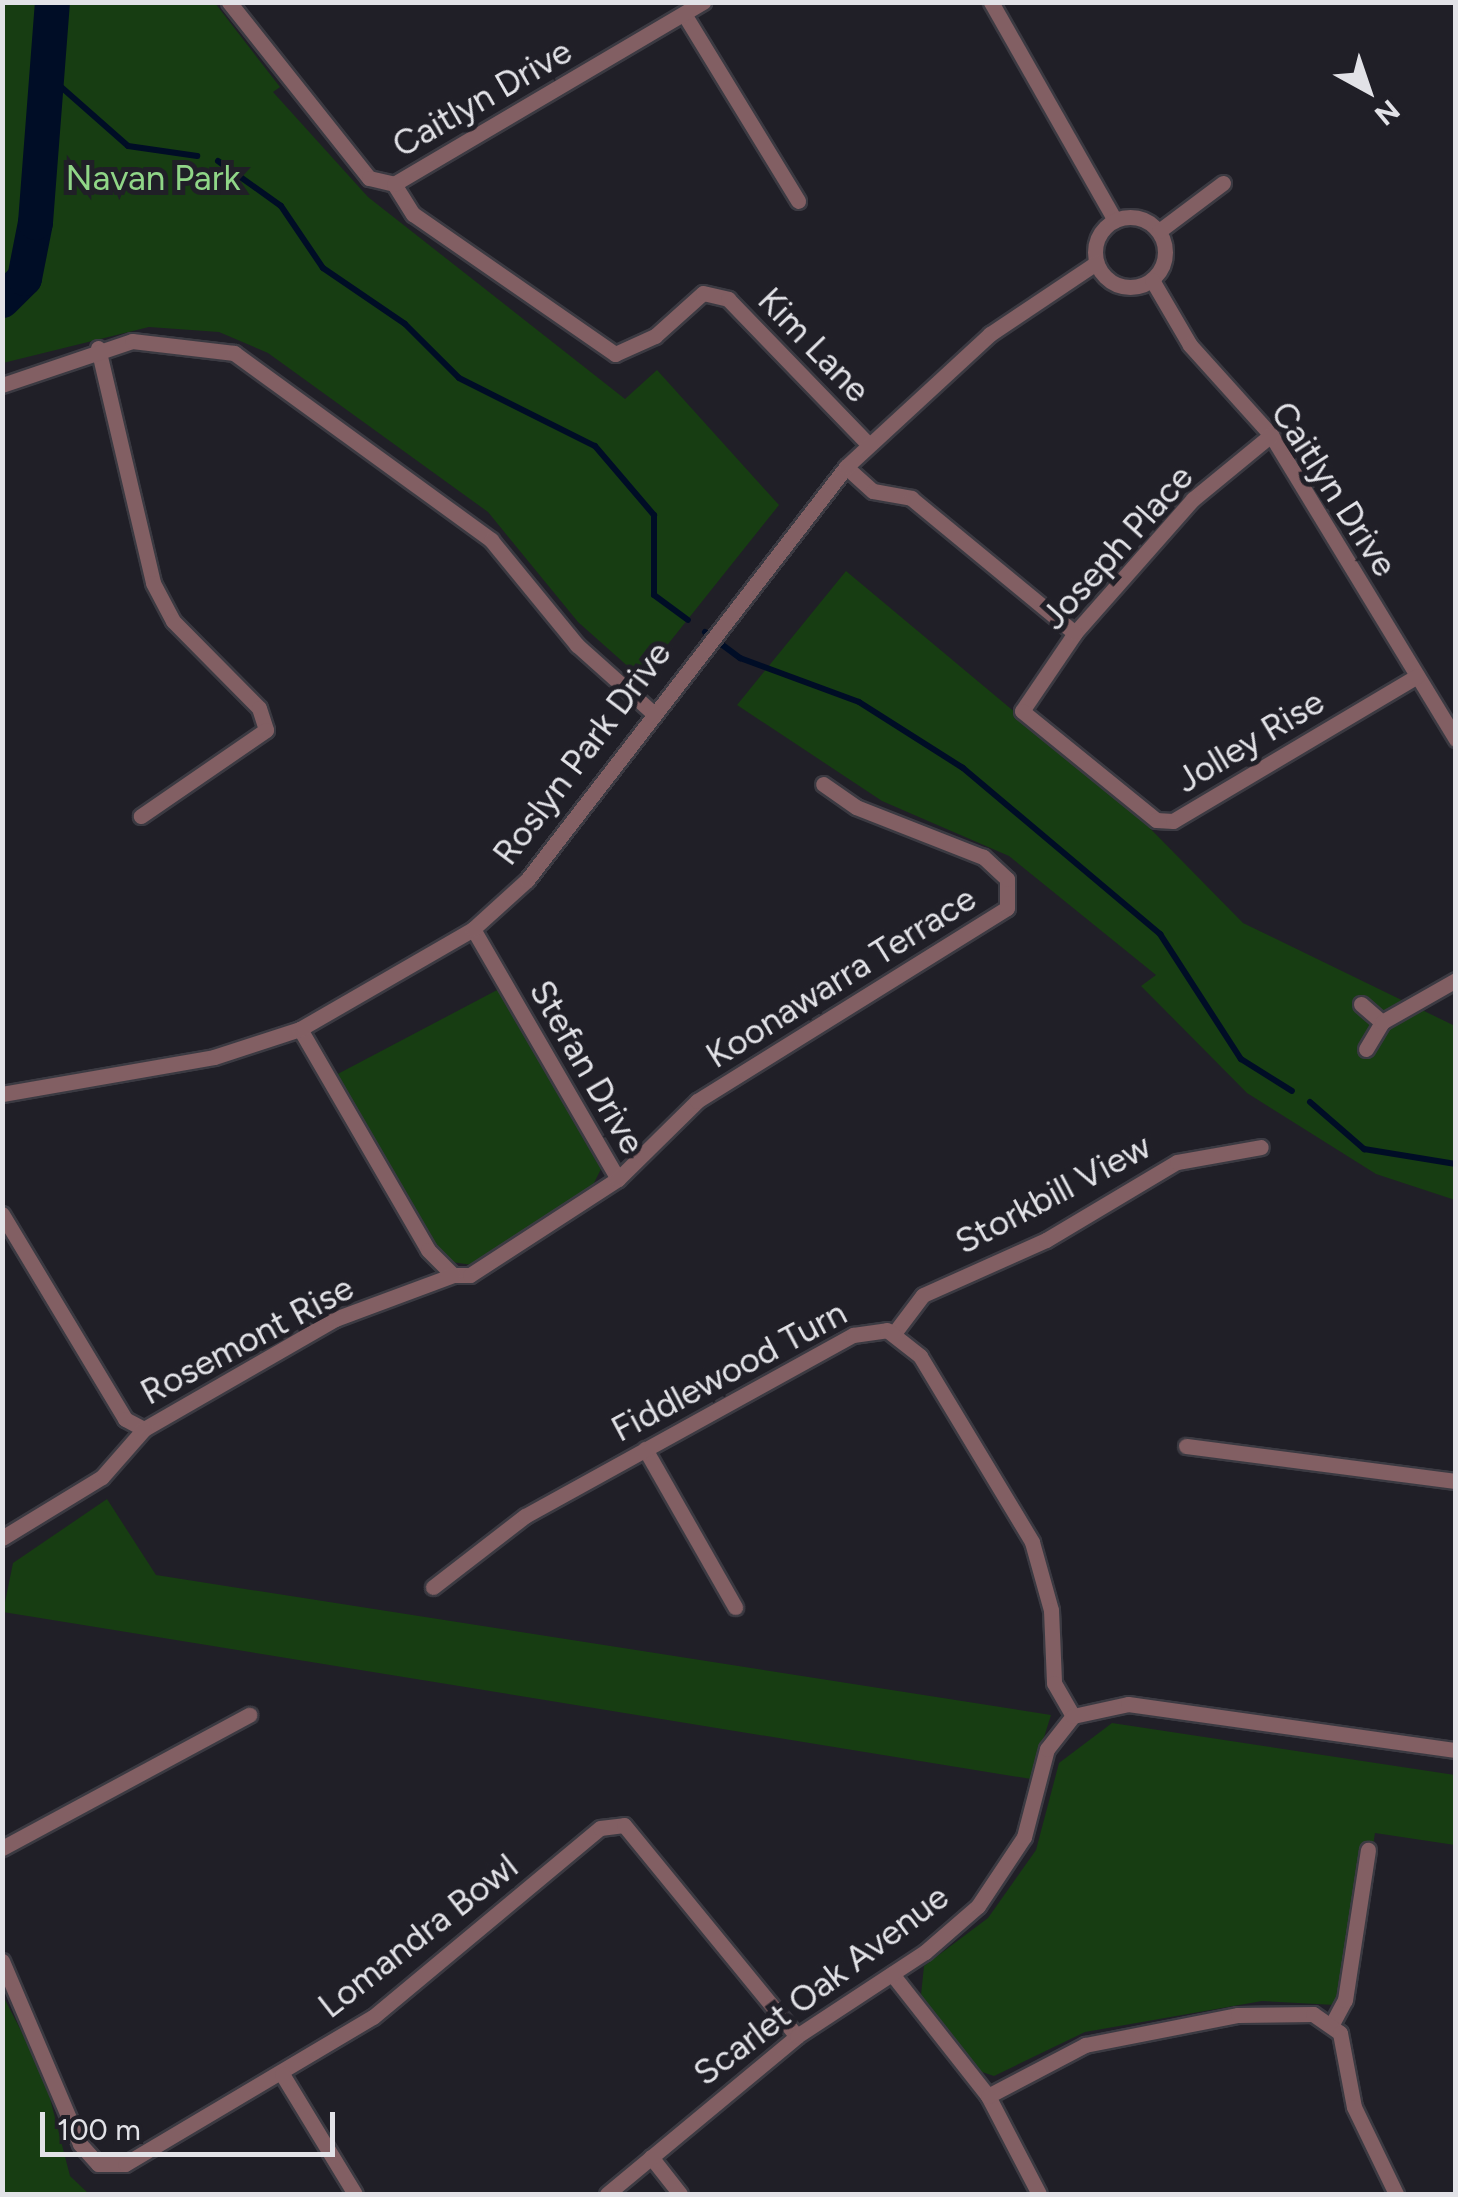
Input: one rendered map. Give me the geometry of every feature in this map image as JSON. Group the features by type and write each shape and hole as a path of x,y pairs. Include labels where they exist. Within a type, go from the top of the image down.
{"street":[{"path":"230,2 370,178 394,184"},
{"name":"Caitlyn Drive","path":"394,184 703,2"},
{"path":"991,2 1115,220"},
{"path":"684,14 798,201"},
{"name":"Kim Lane","path":"394,184 413,214 615,354 717,293 868,444"},
{"path":"1159,232 1223,184"},
{"path":"1140,218 1159,232 1165,255 1152,280 1117,285 1096,263 1097,239 1115,220 1140,218"},
{"name":"Roslyn Park Drive","path":"2,1094 214,1057 300,1029 472,929 526,880 735,602 846,467 990,334 1096,263"},
{"name":"Caitlyn Drive","path":"1152,280 1190,345 1271,435 1456,739"},
{"path":"2,385 98,348 203,344 268,372 491,540 577,645 653,712"},
{"path":"98,348 153,582 174,621 260,708 266,730 141,816"},
{"name":"Joseph Place","path":"1022,712 1076,633 1193,499 1271,435"},
{"path":"846,467 873,491 911,498 1076,633"},
{"name":"Jolley Rise","path":"1022,712 1156,820 1173,821 1416,676"},
{"name":"Koonawarra Terrace","path":"618,1178 698,1102 1006,908 1007,879 983,857 856,807 823,784"},
{"name":"Stefan Drive","path":"453,1275 470,1275 618,1178 472,929"},
{"path":"1366,1049 1382,1022 1456,980"},
{"path":"1361,1004 1382,1022"},
{"path":"300,1029 428,1250 453,1275"},
{"name":"Storkbill View","path":"895,1332 922,1295 1046,1240 1177,1162 1261,1146"},
{"name":"Rosemont Rise","path":"2,1214 125,1419 144,1429 335,1319 453,1275"},
{"name":"Fiddlewood Turn","path":"433,1587 525,1516 645,1449 865,1329 895,1332 920,1356 1032,1542 1051,1610 1054,1683 1073,1716"},
{"path":"2,1538 102,1477 144,1429"},
{"path":"1186,1446 1456,1481"},
{"path":"645,1449 735,1607"},
{"path":"1073,1716 1128,1704 1456,1750"},
{"path":"2,1848 249,1714"},
{"name":"Scarlet Oak Avenue","path":"608,2194 797,2036 892,1974 996,1882 1032,1814 1047,1749 1073,1716"},
{"name":"Lomandra Bowl","path":"2,1961 80,2144 98,2164 138,2159 373,2017 600,1828 624,1825 797,2036"},
{"path":"1368,1850 1345,2000 1332,2024 1367,2145 1396,2194"},
{"path":"892,1974 988,2096 1039,2194"},
{"path":"988,2096 1085,2045 1238,2015 1313,2014 1332,2024"},
{"path":"282,2074 355,2194"},
{"path":"651,2157 680,2194"}],"green space":[{"name":"Navan Park","path":"3,2 215,3 280,87 273,92 368,197 625,399 657,370 779,505 641,678 578,622 488,512 268,353 219,332 149,327 3,363"},
{"path":"846,571 1131,809 1243,923 1455,1026 1455,1200 1376,1174 1247,1093 1141,986 1156,975 1009,856 882,801 737,705"},
{"path":"499,989 601,1169 587,1197 472,1265 445,1261 332,1077"},
{"path":"107,1499 156,1575 1051,1715 1031,1779 3,1612 13,1563"},
{"path":"1112,1723 1455,1775 1455,1845 1375,1833 1350,1990 1335,2005 1262,2001 1085,2032 994,2076 973,2069 921,1995 924,1966 988,1918 1036,1850 1059,1763"},
{"path":"2,1994 44,2075 70,2176 89,2194 3,2194"}],"waterway":[{"path":"2,300 24,278 35,222 52,2"},
{"path":"43,71 128,146 197,156"},
{"path":"218,161 281,206 323,268 405,324 459,378 595,446 654,515 654,595 688,620"},
{"path":"705,632 740,658 859,702 963,768 1160,934 1241,1059 1292,1091"},
{"path":"1310,1102 1364,1149 1456,1164"}]}
